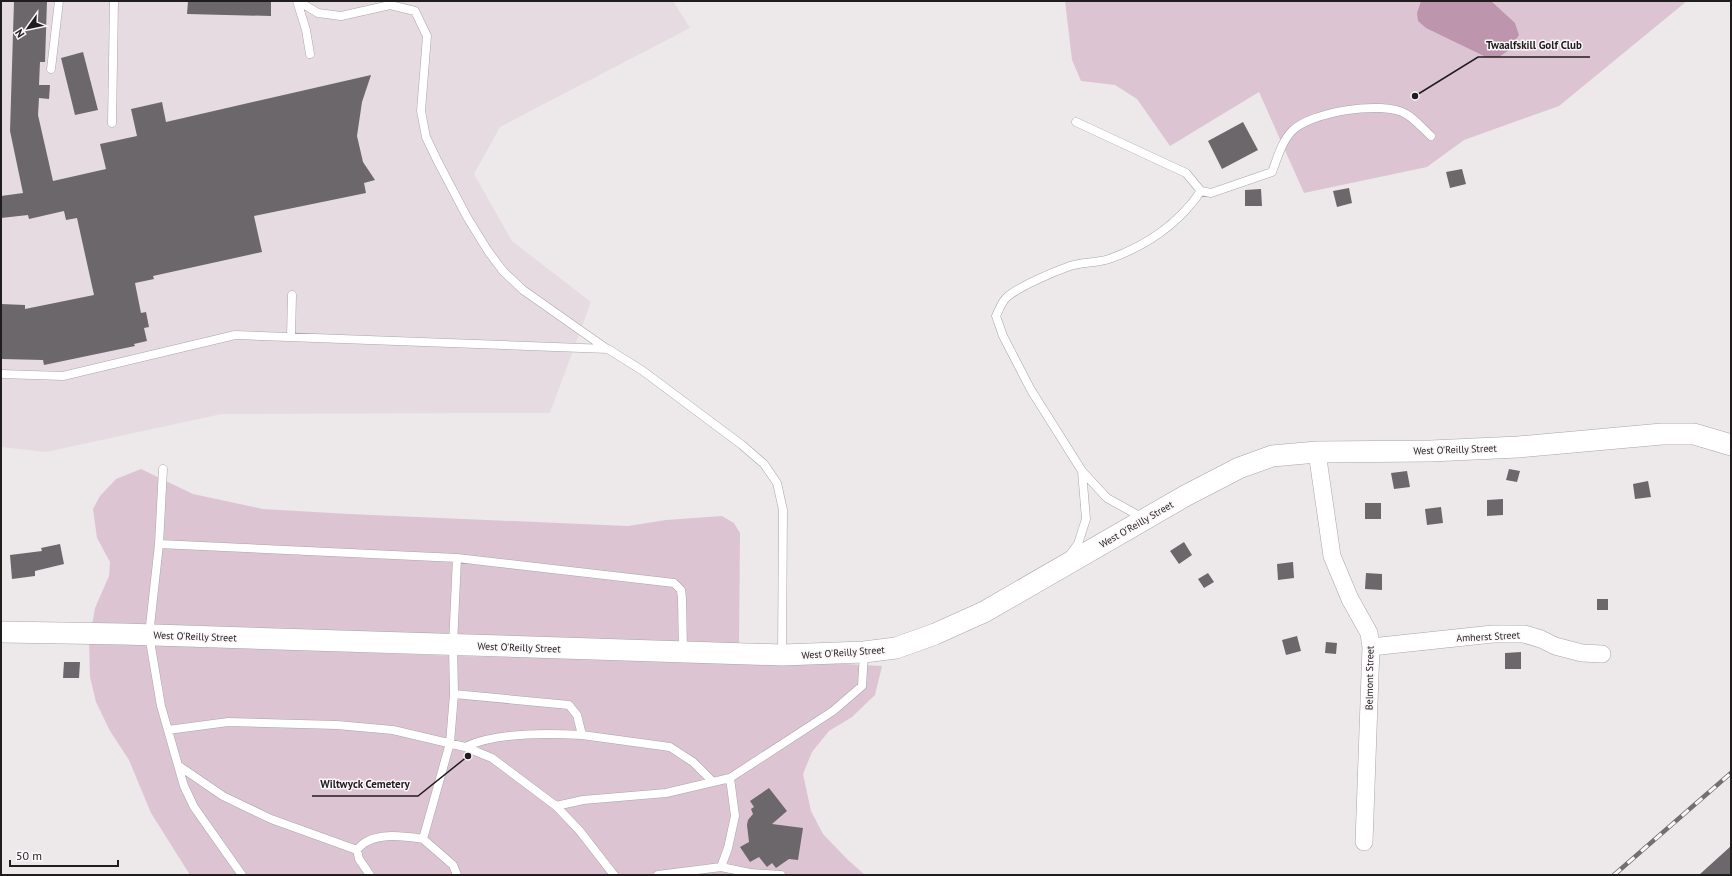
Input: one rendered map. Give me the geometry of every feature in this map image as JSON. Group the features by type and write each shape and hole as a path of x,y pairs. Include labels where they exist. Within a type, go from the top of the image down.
{"street":[{"name":"West O'Reilly Street","path":"1,632 149,635 782,656 864,652 896,648 935,634 984,612 1146,519 1239,468 1272,456 1317,452 1447,450 1518,447 1662,434 1694,434 1731,445"},
{"name":"Belmont Street","path":"1317,452 1332,556 1350,599 1369,633 1371,647 1364,842"},
{"name":"Amherst Street","path":"1371,647 1493,634 1524,634 1541,639 1555,646 1582,654 1602,654"}],"lane":[{"path":"51,69 59,1"},
{"path":"112,123 114,1"},
{"path":"297,1 306,30 310,54"},
{"path":"297,1 318,13 341,16 390,5 415,11 427,36 421,111 426,137 467,216 488,252 503,271 523,290 608,349 643,371 742,445 764,464 777,483 783,510 782,656"},
{"path":"1076,122 1186,173 1201,191 1211,193 1272,172 1288,136 1306,121 1323,114 1370,108 1389,109 1406,113 1431,136"},
{"path":"1146,519 1107,498 1082,471 1031,390 1003,336 996,316 1006,298 1022,287 1070,266 1114,257 1133,250 1162,233 1192,204 1201,191"},
{"path":"291,336 292,295"},
{"path":"1,374 63,376 235,335 608,349"},
{"path":"163,469 159,544 149,635 161,706 184,786 194,807 242,875"},
{"path":"1060,568 1078,544 1086,519 1082,471"},
{"path":"159,544 457,558 674,583 680,590 682,598 683,652"},
{"path":"423,839 450,743 454,694 453,645 457,558"},
{"path":"556,806 583,800 666,793 730,778 833,711 862,686 864,652"},
{"path":"454,694 569,705 577,716 582,735"},
{"path":"168,730 228,722 337,725 393,730 465,747 492,758 556,806 579,830 614,875"},
{"path":"465,747 474,743 495,738 555,734 582,735 670,747 693,762 712,782"},
{"path":"179,766 223,796 271,820 357,850"},
{"path":"721,866 728,848 735,816 730,778"},
{"path":"357,850 362,844 380,837 402,836 423,839 453,865 457,875"},
{"path":"357,850 359,859 370,875"},
{"path":"658,875 721,866 750,873 781,875"}],"shaded area":[{"path":"1,1 673,1 690,28 500,127 474,174 512,241 591,302 550,413 222,414 46,452 1,447"},
{"path":"1065,1 1687,1 1559,106 1464,140 1427,167 1304,193 1259,92 1170,146 1137,99 1115,85 1081,81 1072,60"},
{"path":"1421,1 1491,1 1515,23 1519,35 1509,50 1499,57 1486,57 1426,28 1418,21 1417,13"},
{"path":"141,469 193,494 263,509 628,526 666,520 722,516 734,523 740,533 739,645 92,625 95,608 109,576 110,562 97,538 93,509 100,496 116,479"},
{"path":"89,642 460,656 882,666 875,695 852,717 829,731 812,752 803,774 811,811 823,834 865,875 190,875 151,813 129,760 110,731 96,702 90,677"}],"building":[{"path":"14,1 47,1 45,62 40,62 39,85 50,85 49,99 39,98 38,115 53,181 106,169 100,144 137,136 131,109 162,102 166,122 371,75 362,102 357,136 363,162 375,180 364,183 366,193 254,216 262,252 153,276 154,279 135,283 141,313 146,312 149,327 144,328 147,341 134,344 135,346 44,365 43,360 1,359 1,304 25,305 25,309 94,295 77,218 66,220 64,211 29,219 28,215 1,218 1,196 23,193 10,131"},
{"path":"188,1 271,1 271,16 187,14"},
{"path":"83,52 98,110 75,115 61,58"},
{"path":"1243,122 1258,150 1222,169 1208,141"},
{"path":"1462,169 1466,184 1450,188 1446,172"},
{"path":"1349,188 1352,203 1337,207 1333,191"},
{"path":"1261,189 1262,206 1245,206 1245,190"},
{"path":"1509,469 1520,471 1517,482 1506,480"},
{"path":"1407,471 1410,487 1394,489 1391,473"},
{"path":"1648,481 1651,497 1635,499 1633,484"},
{"path":"1503,499 1503,515 1487,516 1487,500"},
{"path":"1365,503 1381,503 1381,519 1365,519"},
{"path":"1441,507 1443,523 1427,525 1425,509"},
{"path":"1184,542 1192,555 1179,564 1170,551"},
{"path":"60,544 64,564 35,571 35,576 12,579 10,555 42,551 41,548"},
{"path":"1293,562 1294,578 1278,580 1277,564"},
{"path":"1208,573 1214,582 1204,588 1198,579"},
{"path":"1366,573 1382,574 1382,590 1365,589"},
{"path":"1597,599 1608,599 1608,610 1597,610"},
{"path":"1297,636 1301,651 1286,655 1282,640"},
{"path":"1326,642 1337,643 1336,654 1325,653"},
{"path":"1521,652 1521,669 1505,669 1505,653"},
{"path":"64,662 80,662 79,678 63,678"},
{"path":"769,788 787,811 772,824 803,828 798,860 789,859 776,868 772,863 767,867 759,857 750,862 740,847 749,842 747,825 748,820 753,814 751,809 754,807 750,801"},
{"path":"1731,846 1731,875 1699,875"}],"railway":[{"path":"1614,875 1731,773"}],"place":[{"name":"Twaalfskill Golf Club","path":"1415,96"},
{"name":"Wiltwyck Cemetery","path":"468,756"}]}
